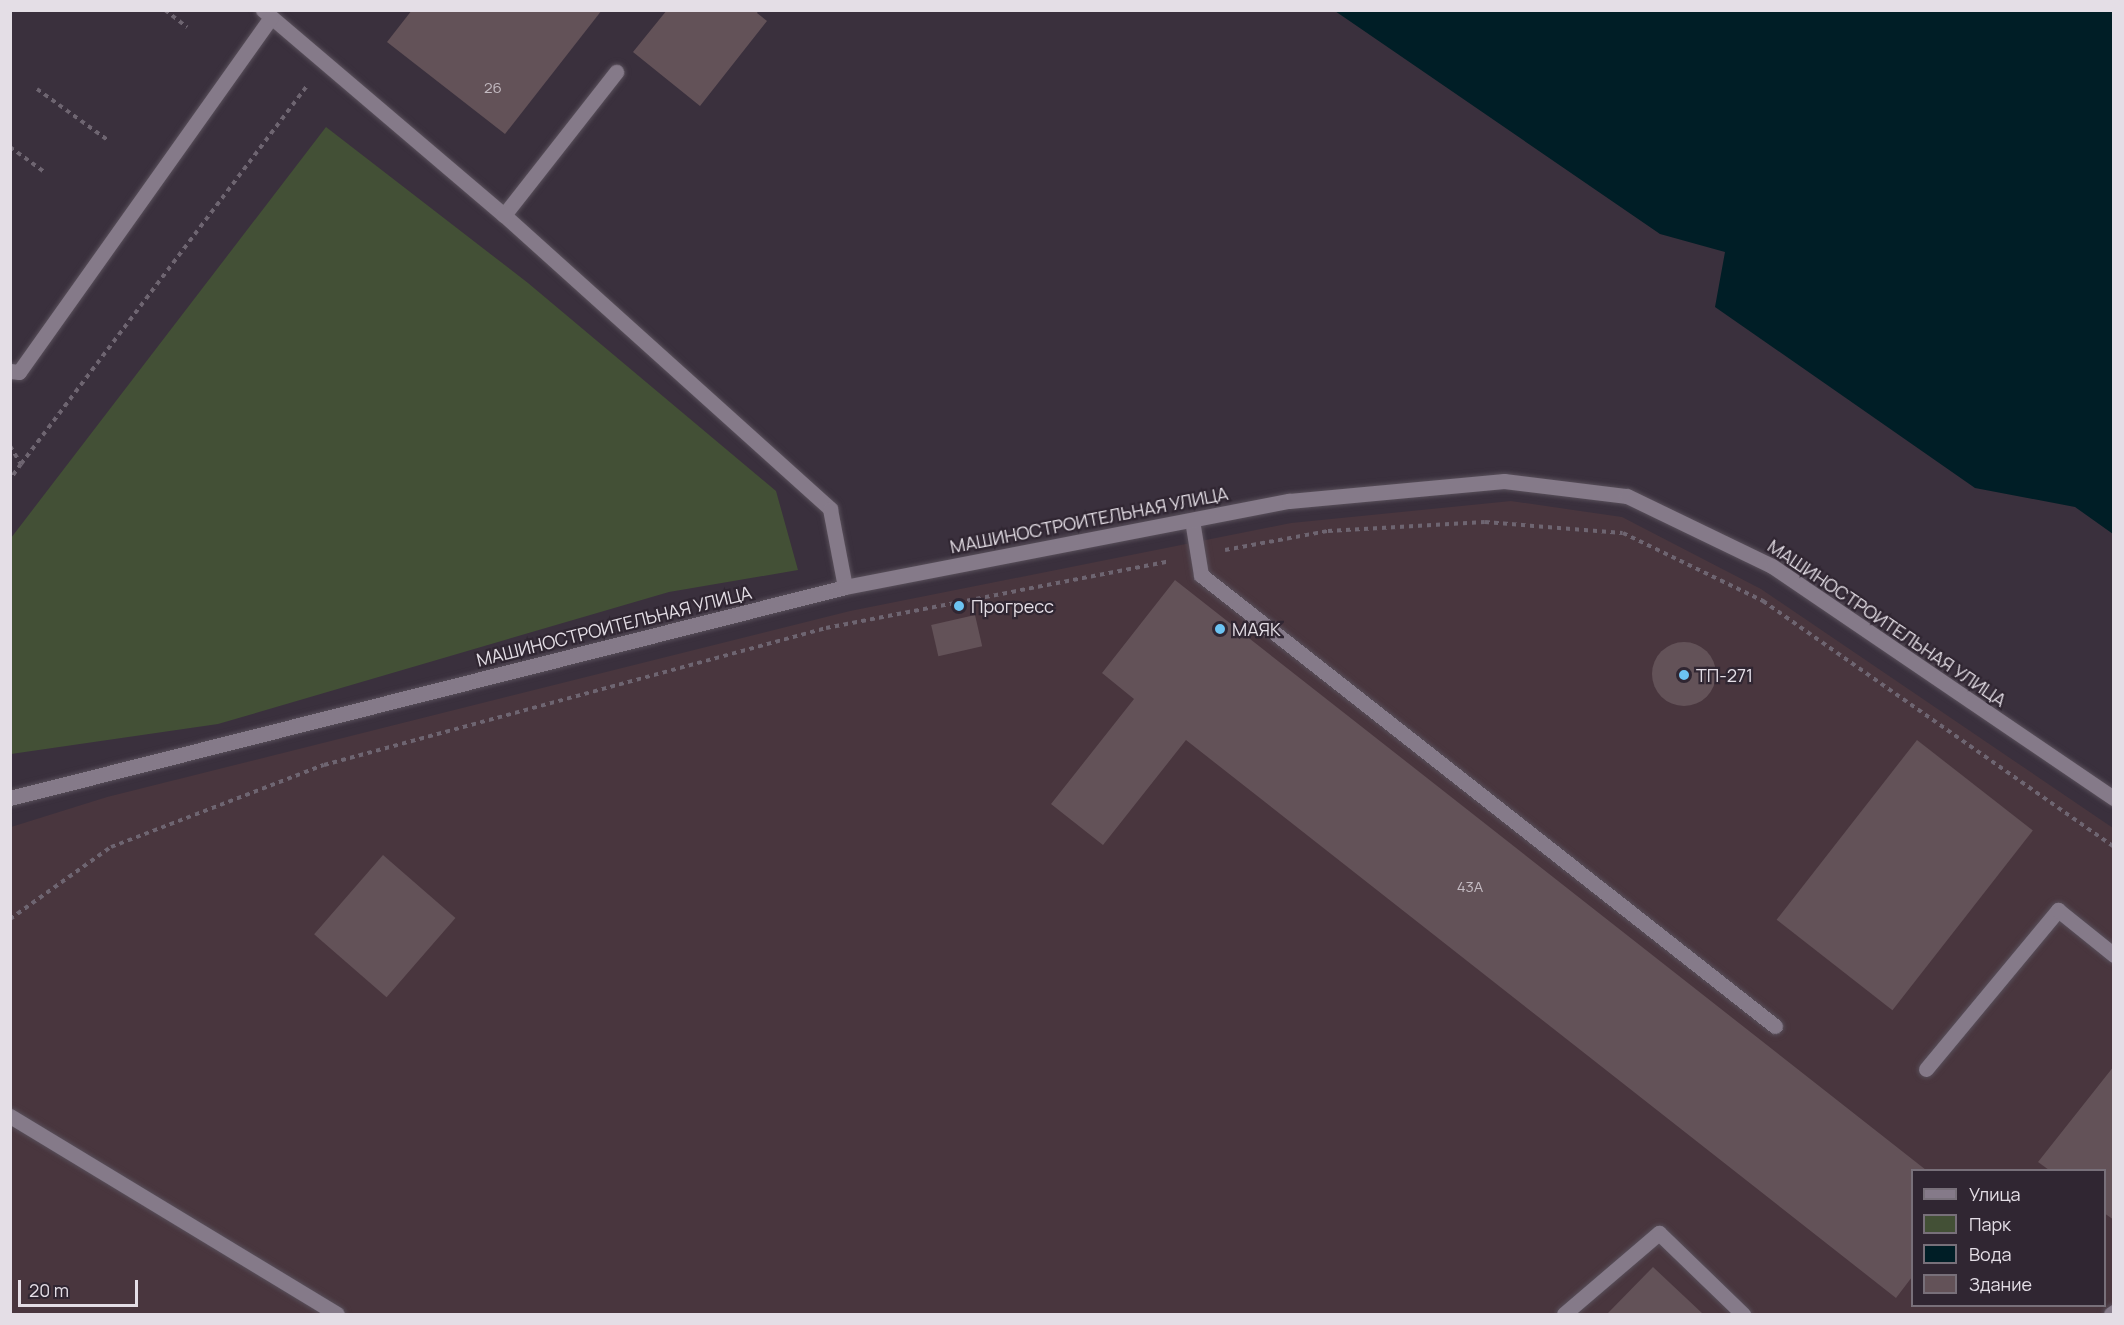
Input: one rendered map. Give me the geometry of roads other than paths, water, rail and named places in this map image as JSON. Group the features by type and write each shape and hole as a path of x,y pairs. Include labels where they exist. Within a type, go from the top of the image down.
{"street":[{"path":"10,371 19,372 267,14 504,215 830,508 845,587"},
{"path":"504,215 616,72"},
{"name":"МАШИНОСТРОИТЕЛЬНАЯ УЛИЦА","path":"10,798 845,587 1289,501 1504,481 1627,496 1772,566 2114,798"},
{"path":"1192,520 1200,555 1201,575 1775,1026"},
{"path":"1926,1069 2058,910 2114,954"},
{"path":"10,1116 337,1314"},
{"path":"1564,1314 1659,1233 1743,1314"}],"water":[{"path":"1335,11 2113,11 2113,534 2075,507 1975,488 1715,307 1725,252 1660,234"}],"place":[{"name":"Прогресс","path":"959,606"},
{"name":"МАЯК","path":"1220,629"},
{"name":"ТП-271","path":"1684,675"}]}
